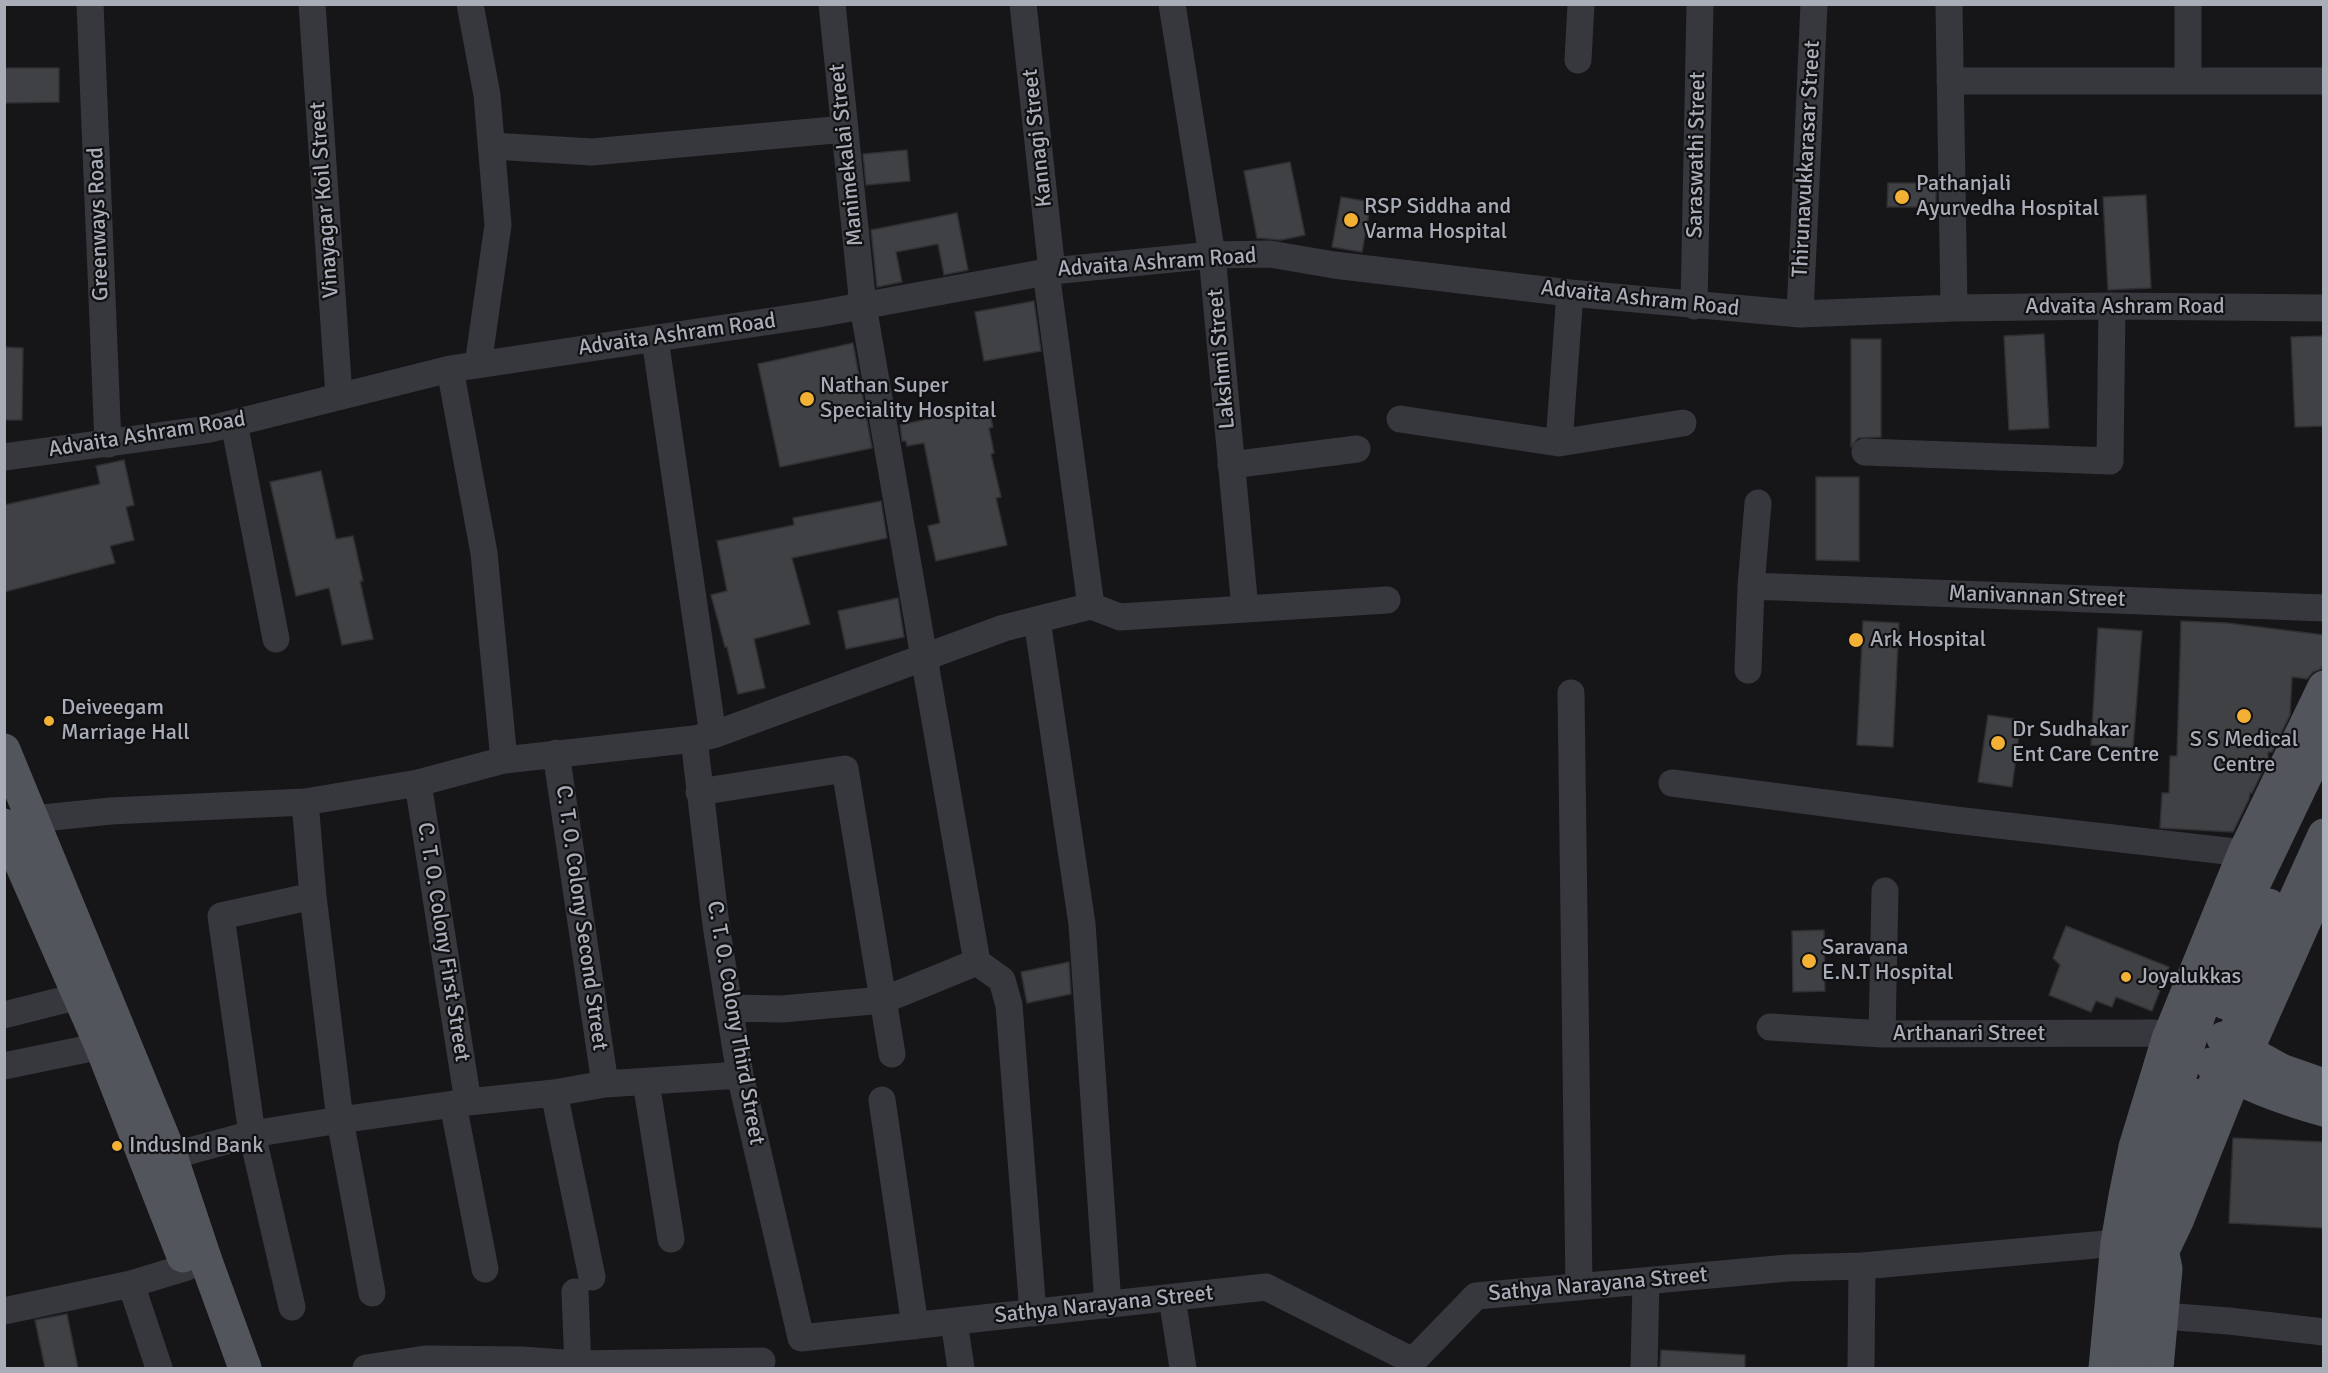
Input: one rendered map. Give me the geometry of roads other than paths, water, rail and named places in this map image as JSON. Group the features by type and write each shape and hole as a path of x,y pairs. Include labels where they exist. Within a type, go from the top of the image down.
{"main road":[{"path":"2105,1368 2117,1243 2135,1147 2168,1038 2244,852 2324,687"},
{"path":"2130,1368 2140,1258 2148,1206 2160,1151 2190,1040 2223,949 2324,738"},
{"path":"4,750 19,822 80,996 187,1267 221,1368"},
{"path":"4,787 70,939 167,1181 232,1368"},
{"path":"2144,1368 2151,1276 2162,1205 2213,1035 2229,990 2324,790"},
{"path":"19,822 171,1156 245,1368"},
{"path":"2157,1368 2166,1269 2160,1240 2167,1210 2225,1056 2324,835"},
{"path":"2151,1276 2229,1090 2324,877"},
{"path":"2180,1008 2225,1056 2243,1082 2292,1101 2324,1110"},
{"path":"2168,1038 2324,1084"}],"street":[{"name":"Greenways Road","path":"90,4 108,444"},
{"name":"Vinayagar Koil Street","path":"312,4 339,396"},
{"path":"470,4 487,95 498,225 478,365"},
{"name":"Manimekalai Street","path":"832,4 863,306 977,962"},
{"name":"Kannagi Street","path":"1023,4 1049,271 1091,606"},
{"name":"Lakshmi Street","path":"1172,4 1212,255 1245,609"},
{"path":"1578,60 1581,4"},
{"name":"Saraswathi Street","path":"1694,306 1700,4"},
{"name":"Thirunavukkarasar Street","path":"1800,314 1814,4"},
{"path":"1949,4 1954,308"},
{"path":"2188,4 2188,80"},
{"path":"1950,81 2324,81"},
{"path":"492,146 592,152 845,129"},
{"name":"Advaita Ashram Road","path":"4,457 210,429 450,369 863,306 1049,271 1212,255 1270,254 1334,265 1570,293 1800,314 1954,308 2112,306 2324,308"},
{"path":"1559,443 1570,293"},
{"path":"1865,452 2110,461 2112,306"},
{"name":"C. T. O. Colony Third Street","path":"655,339 704,737 699,792 716,925 740,1075 801,1338"},
{"path":"450,369 484,553 504,760"},
{"path":"1400,419 1559,443 1683,423"},
{"path":"234,423 276,639"},
{"path":"1231,465 1358,448"},
{"path":"1748,670 1751,586 1758,503"},
{"name":"Manivannan Street","path":"1751,586 2324,608"},
{"path":"19,822 111,811 305,802 418,783 504,760 704,737 1004,628 1091,606 1120,616 1387,600"},
{"path":"1037,620 1082,924 1108,1305"},
{"path":"1571,693 1579,1287"},
{"name":"C. T. O. Colony Second Street","path":"556,753 605,1084"},
{"path":"699,792 845,770 892,1054"},
{"name":"C. T. O. Colony First Street","path":"418,783 485,1269"},
{"path":"1671,783 1955,820 2244,852"},
{"path":"305,802 313,896 340,1120 372,1293"},
{"path":"2297,896 2324,877"},
{"path":"1882,1034 1885,891"},
{"path":"292,1307 252,1134 221,916 313,896"},
{"path":"730,1008 782,1009 884,1000 977,962 1002,980 1009,1005 1034,1313"},
{"path":"4,1015 80,996"},
{"name":"Arthanari Street","path":"1770,1027 1882,1034 2154,1033 2168,1038"},
{"path":"4,1066 101,1046"},
{"path":"171,1156 252,1134 340,1120 554,1093 605,1084 740,1075"},
{"path":"646,1082 671,1239"},
{"path":"554,1093 584,1284 578,1366"},
{"path":"882,1100 915,1326"},
{"name":"Sathya Narayana Street","path":"801,1338 1266,1287 1413,1365 1476,1296 1788,1268 1862,1266 2117,1243"},
{"path":"1861,1368 1862,1266"},
{"path":"4,1311 130,1284 187,1267"},
{"path":"1644,1368 1646,1281"},
{"path":"130,1284 159,1368"},
{"path":"1172,1298 1183,1368"},
{"path":"2163,1316 2229,1320 2324,1332"},
{"path":"954,1322 961,1368"},
{"path":"366,1368 425,1359 578,1366 762,1361"}],"place":[{"name":"Pathanjali Ayurvedha Hospital","path":"1902,197"},
{"name":"RSP Siddha and Varma Hospital","path":"1351,220"},
{"name":"Nathan Super Speciality Hospital","path":"807,399"},
{"name":"Ark Hospital","path":"1856,640"},
{"name":"S S Medical Centre","path":"2244,716"},
{"name":"Deiveegam Marriage Hall","path":"49,721"},
{"name":"Dr Sudhakar Ent Care Centre","path":"1998,743"},
{"name":"Saravana E.N.T Hospital","path":"1809,961"},
{"name":"Joyalukkas","path":"2126,977"},
{"name":"IndusInd Bank","path":"117,1146"}]}
